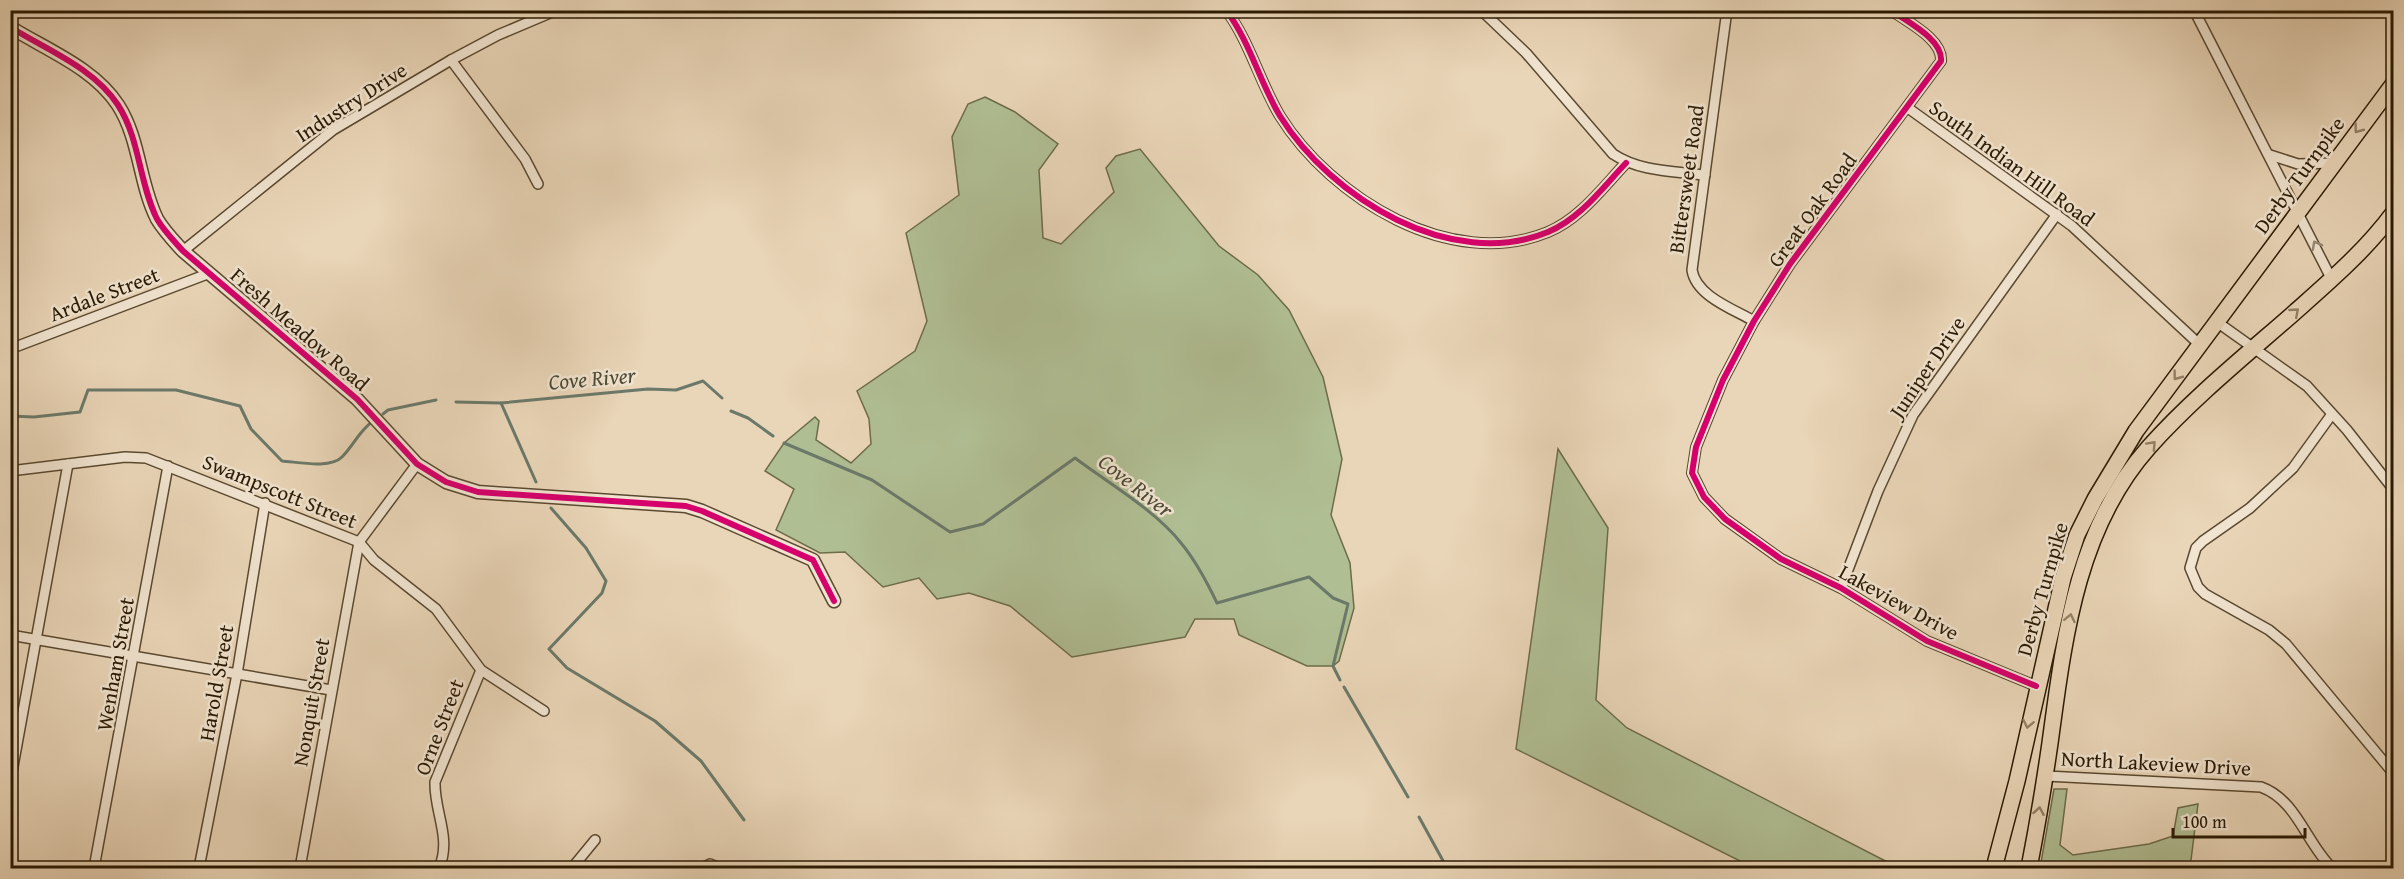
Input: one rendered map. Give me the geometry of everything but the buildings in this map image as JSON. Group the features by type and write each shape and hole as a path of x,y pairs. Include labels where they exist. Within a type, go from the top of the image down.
{"highway":[{"name":"Derby Turnpike","path":"1994,868 2017,781 2036,686 2063,578 2077,535 2114,464 2394,83"},
{"name":"Derby Turnpike","path":"2029,868 2046,776 2063,648 2076,589 2094,535 2119,488 2148,448 2188,407 2332,280 2371,242 2394,212"}],"street":[{"name":"Industry Drive","path":"183,251 333,130 451,60 498,35 557,10"},
{"path":"1226,10 1280,116 1321,168 1385,215 1407,224 1437,235 1467,240 1517,242 1550,231 1578,213 1626,163"},
{"path":"1481,10 1526,53 1613,154 1626,163 1705,175"},
{"name":"Bittersweet Road","path":"1727,10 1692,261 1693,276 1710,296 1754,321"},
{"name":"Great Oak Road","path":"1699,489 1692,473 1693,454 1723,380 1754,321 1790,264 1937,68 1941,54 1933,41 1892,10"},
{"path":"2194,10 2299,211 2332,280"},
{"name":"Fresh Meadow Road","path":"10,27 84,71 105,90 128,124 154,212 166,232 183,251 357,399 417,464 446,482 478,492 686,506 702,511 813,560 834,601"},
{"path":"451,60 525,159 538,184"},
{"name":"South Indian Hill Road","path":"1908,108 2057,214 2200,345"},
{"path":"2270,156 2298,164 2334,163"},
{"name":"Juniper Drive","path":"1841,588 1878,491 1913,414 2057,214"},
{"name":"Ardale Street","path":"10,349 210,273"},
{"path":"2217,322 2307,386 2394,490"},
{"path":"2332,414 2293,468 2250,508 2196,548 2190,568 2198,587 2205,594 2251,618 2286,644 2394,774"},
{"name":"Swampscott Street","path":"10,471 125,457 146,458 359,542 374,560 448,622 481,670 544,711"},
{"path":"10,783 68,464"},
{"path":"359,542 417,464"},
{"name":"Wenham Street","path":"94,868 135,657 168,466"},
{"name":"Lakeview Drive","path":"1699,489 1713,507 1738,529 1781,559 1841,588 1927,641 2036,686"},
{"name":"Harold Street","path":"199,868 237,674 265,503"},
{"name":"Nonquit Street","path":"300,868 359,542"},
{"path":"10,635 331,690"},
{"name":"Orne Street","path":"440,868 445,842 434,798 435,782 481,670"},
{"name":"North Lakeview Drive","path":"2046,776 2261,787 2284,800 2322,859 2332,868"},
{"path":"572,868 595,840"},
{"path":"706,866 720,868"}],"green space":[{"path":"985,97 1015,112 1058,144 1039,170 1043,238 1061,244 1114,192 1106,168 1116,156 1140,149 1219,246 1258,275 1289,310 1323,377 1342,459 1331,515 1350,563 1354,608 1339,661 1333,666 1307,666 1239,635 1234,619 1195,619 1185,637 1072,657 1010,606 969,593 937,599 919,578 883,587 845,552 820,553 776,530 794,489 765,471 784,443 815,417 819,421 816,440 851,463 871,444 869,419 857,391 915,351 927,321 906,233 959,195 952,137 968,104"},
{"path":"1558,449 1608,528 1596,700 1627,728 1899,868 1754,868 1516,749"},
{"path":"2054,789 2067,789 2060,845 2073,855 2149,844 2173,836 2178,808 2198,804 2190,868 2040,868"}],"waterway":[{"name":"Cove River","path":"456,402 501,403 648,389 676,390 703,381 722,398"},
{"name":"Cove River","path":"10,416 34,417 80,412 88,390 176,390 240,406 251,429 282,461 314,464 337,461 373,421"},
{"name":"Cove River","path":"383,414 388,410 436,400"},
{"path":"501,403 536,482"},
{"name":"Cove River","path":"731,411 748,418 773,436"},
{"name":"Cove River","path":"784,443 872,480 950,532 983,524 1075,458 1131,497 1171,531 1196,564 1217,603 1309,577 1333,598 1348,604 1333,666 1340,680"},
{"path":"551,508 586,548 606,581 602,593 549,649 567,668 655,721 701,761 744,820"},
{"name":"Cove River","path":"1344,687 1408,797"},
{"name":"Cove River","path":"1419,817 1447,868"}],"cycle path":[{"path":"1226,10 1242,35 1280,116 1302,146 1330,174 1362,199 1397,220 1434,234 1472,242 1511,242 1548,232 1560,226 1581,211 1626,163"},
{"path":"1891,10 1930,38 1940,53 1941,61 1790,264 1754,321 1723,380 1696,447 1692,473 1704,497 1725,519 1781,559 1841,588 1927,641 2036,686"},
{"path":"10,27 83,70 108,92 118,105 131,132 146,191 157,219 166,232 183,251 357,399 417,464 446,482 478,492 686,506 702,511 813,560 834,601"}]}
